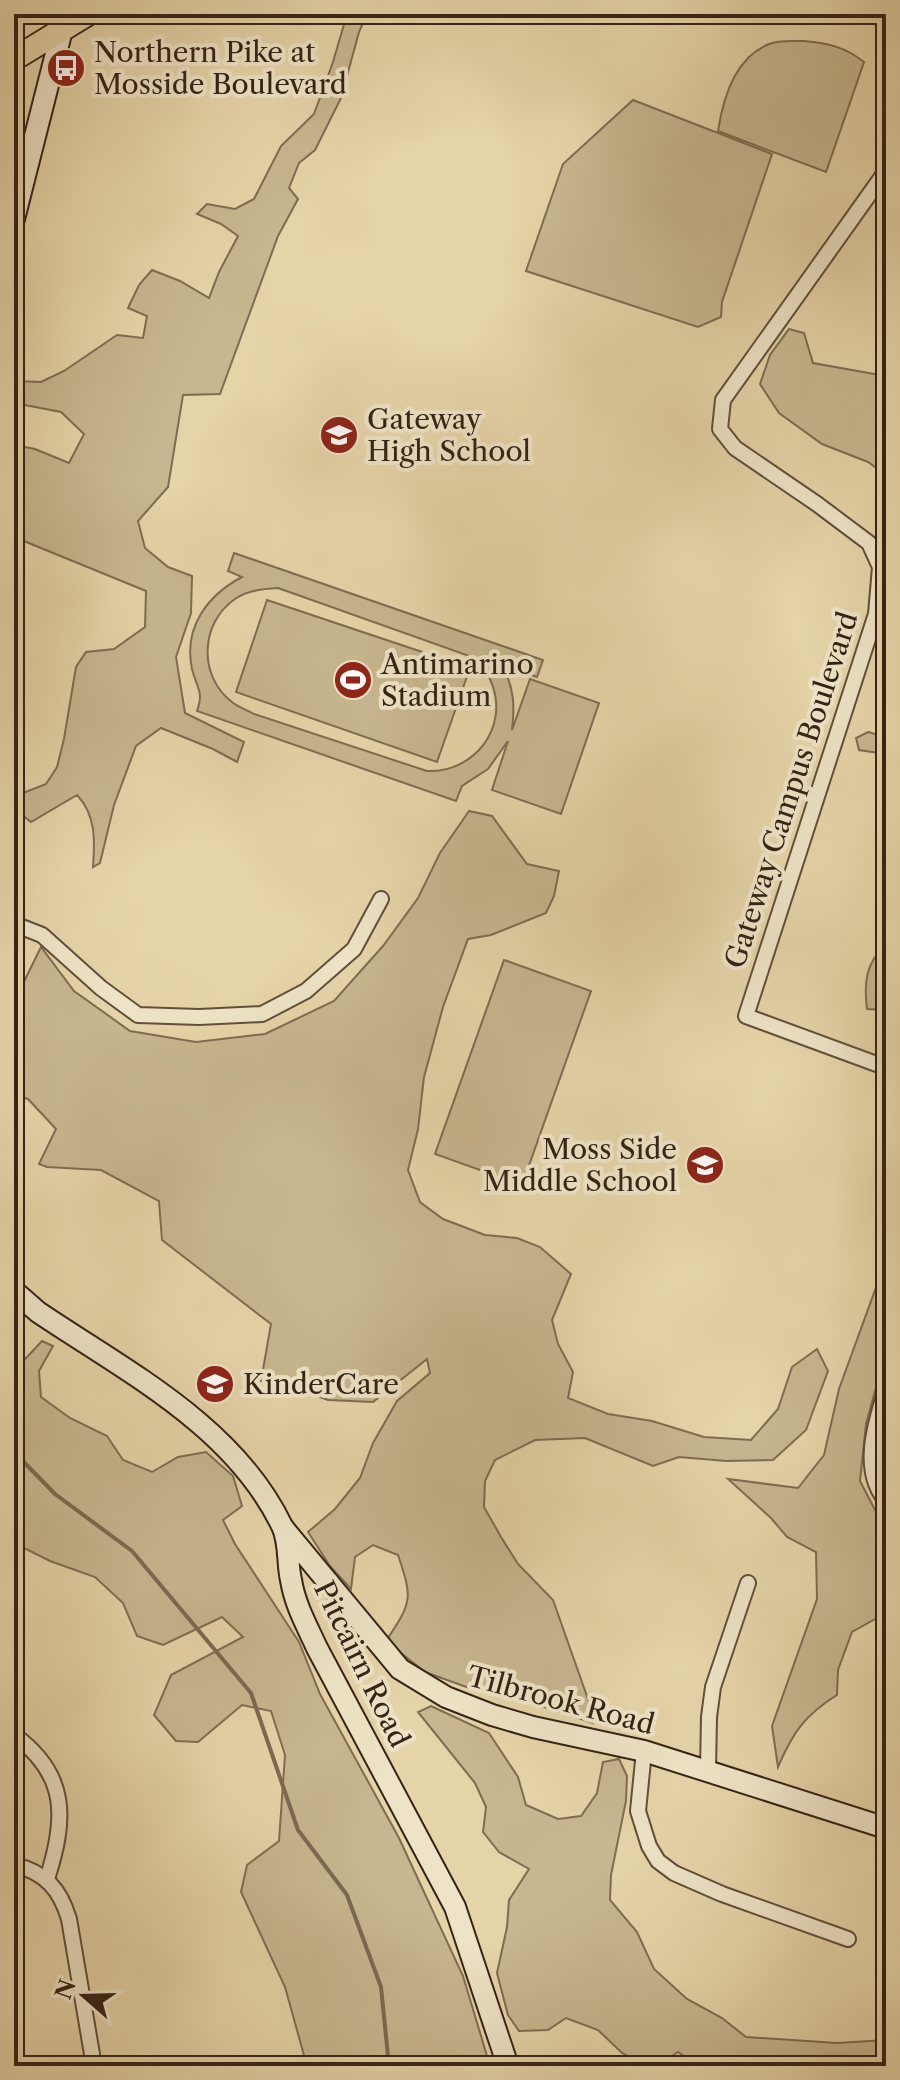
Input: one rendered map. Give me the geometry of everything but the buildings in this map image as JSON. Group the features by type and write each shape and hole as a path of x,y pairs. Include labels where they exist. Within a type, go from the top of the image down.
{"main road":[{"path":"14,59 64,21 88,14"}],"street":[{"path":"14,219 64,21"},
{"name":"Gateway Campus Boulevard","path":"886,171 723,400 720,429 735,448 869,543 880,567 876,614 746,1016 882,1066 886,1074"},
{"path":"14,924 42,935 101,988 138,1015 199,1017 262,1014 306,991 354,949 381,899"},
{"name":"Pitcairn Road","path":"14,1291 38,1312 201,1424 233,1453 259,1487 284,1529 297,1606 455,1907 508,2066"},
{"path":"886,1389 878,1413 871,1460 873,1480 886,1501"},
{"name":"Tilbrook Road","path":"284,1529 400,1669 446,1697 492,1715 644,1751 885,1824"},
{"path":"708,1771 713,1687 748,1583"},
{"path":"14,1735 39,1757 56,1789 60,1828 47,1879"},
{"path":"644,1751 638,1811 649,1846 658,1861 695,1883 848,1939"},
{"path":"14,1865 47,1879 57,1888 69,1919 94,2066"}],"shaded area":[{"path":"347,14 367,14 341,98 315,150 299,163 289,188 298,199 278,236 220,394 183,395 168,487 138,521 145,548 168,567 192,576 191,613 176,657 185,713 244,742 237,762 161,728 136,746 114,805 100,863 93,867 91,819 77,795 31,822 17,811 23,793 46,784 57,767 76,667 86,652 114,649 145,627 146,591 14,537 14,445 35,449 69,463 84,434 61,412 14,403 14,381 41,382 64,371 117,335 143,338 147,316 128,308 139,285 152,270 180,281 209,298 238,236 221,224 197,214 207,204 235,209 254,199 281,146 314,114"},
{"path":"804,41 836,47 864,62 826,172 718,131 723,105 733,79 749,57 772,43"},
{"path":"633,100 772,154 722,302 721,317 698,327 526,271 563,164"},
{"path":"789,329 804,333 813,363 886,376 886,475 868,462 822,444 779,413 760,384 770,355"},
{"path":"234,553 543,660 537,677 502,665 513,697 512,730 530,679 599,703 561,814 492,790 508,741 488,769 462,786 456,801 197,711 200,694 192,669 191,639 209,603 242,577 228,571","holes":["278,588 475,658 491,680 496,701 491,732 483,745 459,765 427,771 254,714 237,705 221,691 213,678 208,650 210,635 223,609 250,592"]},
{"name":"Antimarino Stadium","path":"267,600 470,668 437,762 236,692"},
{"path":"868,732 886,737 886,754 859,750 856,738"},
{"path":"469,811 492,816 527,864 559,871 554,896 546,913 491,935 468,939 443,1007 424,1077 418,1129 408,1170 420,1202 443,1219 485,1235 517,1238 540,1247 571,1274 552,1320 558,1344 573,1372 568,1398 608,1414 652,1421 704,1437 751,1440 778,1409 792,1367 817,1349 828,1371 806,1430 773,1460 726,1461 679,1457 653,1466 585,1438 535,1440 495,1460 485,1481 484,1507 518,1564 553,1600 589,1702 593,1723 517,1698 472,1689 425,1672 386,1641 401,1617 407,1600 408,1591 398,1555 373,1545 355,1557 351,1589 330,1566 308,1532 335,1509 360,1478 373,1443 397,1401 430,1373 427,1359 373,1402 328,1400 261,1381 271,1324 162,1240 159,1201 101,1170 39,1164 56,1129 28,1099 14,1095 14,1085 21,1076 23,1057 14,1052 14,1002 41,947 74,991 130,1031 196,1042 265,1034 334,1001 383,946 418,898 440,853"},
{"path":"886,946 886,1010 867,1009 870,966"},
{"path":"504,960 591,991 522,1185 435,1154"},
{"path":"886,1260 886,1351 866,1424 860,1481 875,1510 886,1522 886,1613 852,1632 838,1670 837,1695 801,1725 778,1767 772,1726 817,1599 816,1552 787,1537 728,1479 798,1488 824,1455 839,1389"},
{"path":"42,1341 53,1346 39,1371 41,1397 70,1418 107,1436 123,1460 152,1472 178,1457 206,1452 233,1476 242,1506 223,1520 235,1544 299,1642 320,1694 399,1838 463,1976 490,2066 307,2066 285,1987 241,1892 247,1865 279,1841 285,1755 271,1711 242,1705 198,1742 176,1741 154,1715 171,1675 243,1637 222,1617 163,1645 137,1636 123,1603 95,1577 50,1561 14,1543 14,1371"},
{"path":"431,1706 489,1733 518,1777 526,1805 558,1819 581,1816 597,1793 603,1762 619,1759 627,1776 626,1801 611,1875 610,1900 637,1932 654,1969 687,1999 722,2018 746,2037 837,2043 886,2040 886,2066 698,2066 678,2052 657,2066 646,2066 622,2053 598,2030 566,2018 548,2030 519,2031 508,2015 497,1973 507,1927 509,1900 529,1869 499,1852 483,1832 486,1807 475,1783 418,1712"}],"waterway":[{"path":"14,1452 55,1494 132,1551 251,1693 298,1830 347,1895 381,1987 389,2066"}],"place":[{"name":"Northern Pike at Mosside Boulevard","path":"66,68"},
{"name":"Gateway High School","path":"339,435"},
{"name":"Antimarino Stadium","path":"353,680"},
{"name":"Moss Side Middle School","path":"705,1165"},
{"name":"KinderCare","path":"215,1384"}]}
